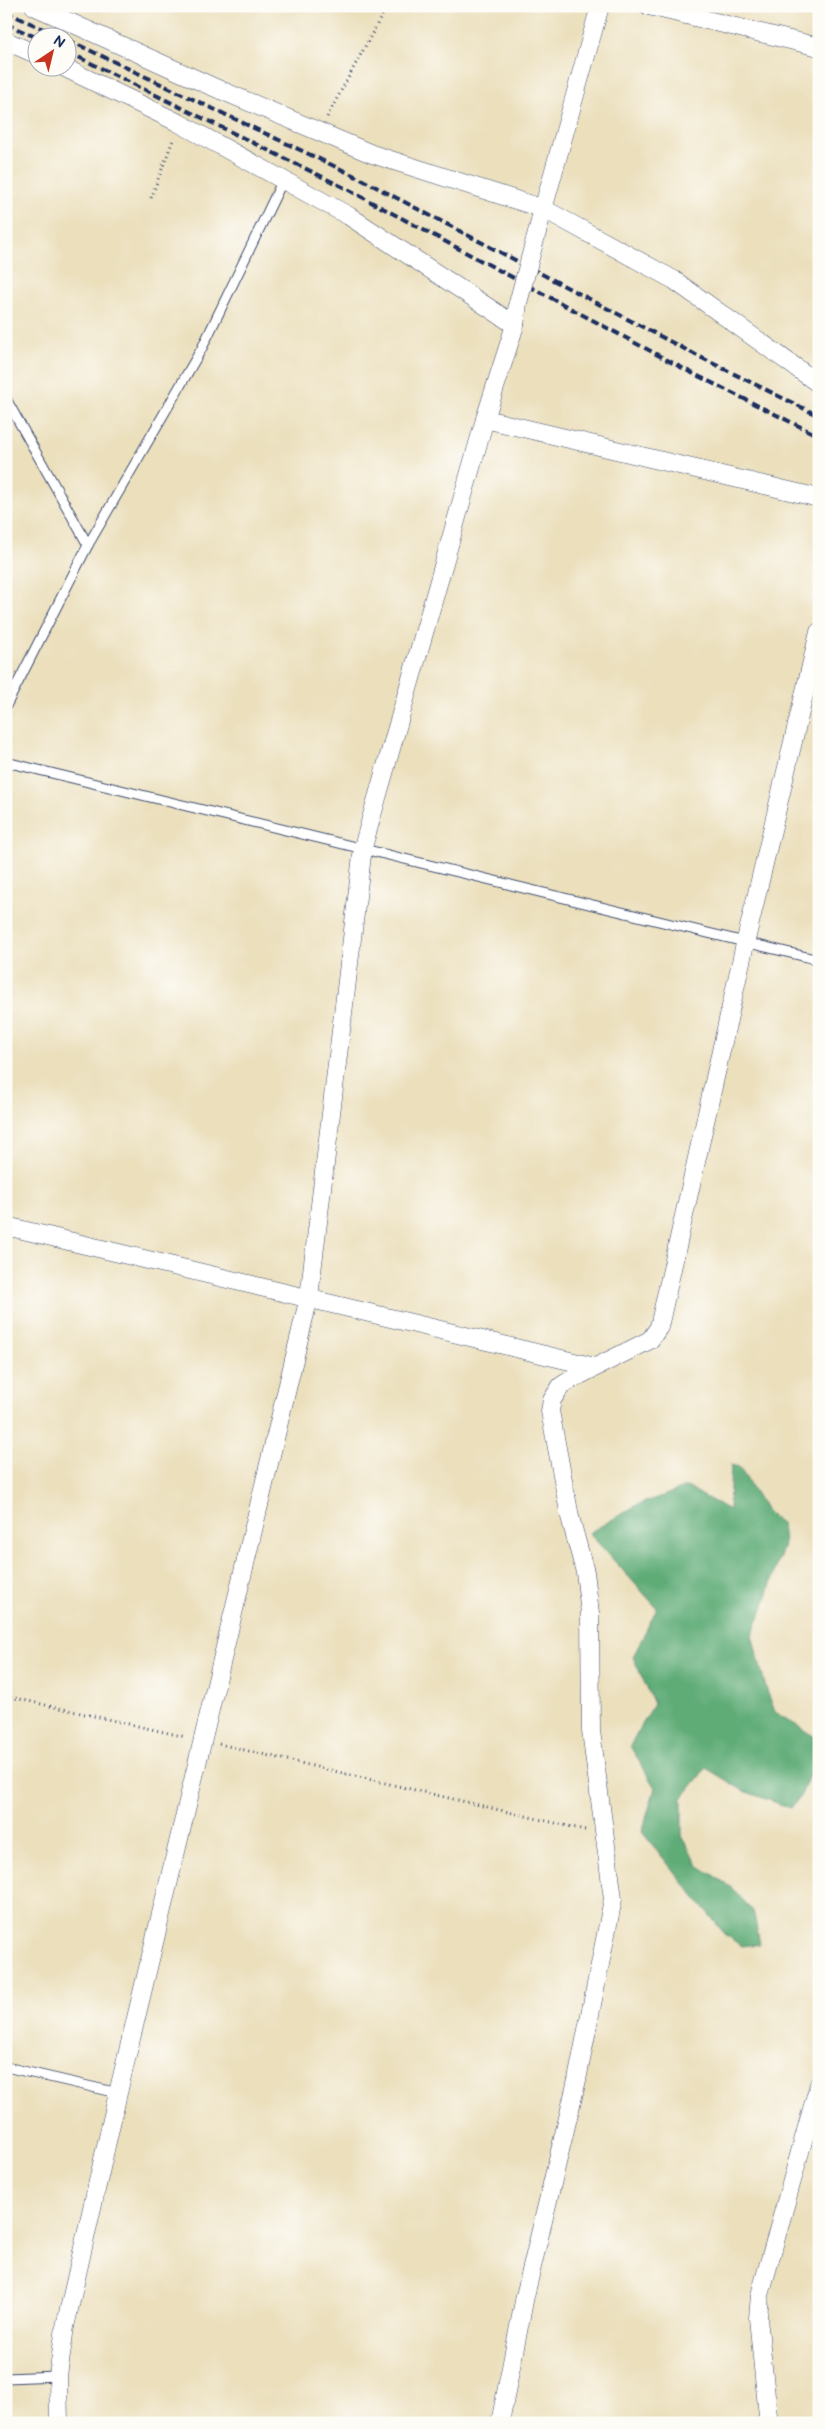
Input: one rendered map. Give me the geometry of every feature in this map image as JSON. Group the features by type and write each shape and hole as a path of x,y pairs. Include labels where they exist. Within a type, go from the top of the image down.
{"street":[{"path":"34,6 319,133 542,215 674,280 819,384"},
{"path":"59,2423 58,2376 65,2327 118,2093 309,1297 363,848 485,419 515,326 518,303 600,6"},
{"path":"649,6 819,47"},
{"path":"6,41 28,51"},
{"path":"78,74 179,123 350,216 515,326"},
{"path":"485,419 819,498"},
{"path":"501,2420 525,2296 577,2080 611,1918 613,1899 590,1731 590,1613 585,1572 570,1517 550,1411 552,1400 561,1386 650,1340 659,1327 745,944 819,632"},
{"path":"6,1226 595,1367"},
{"path":"768,2416 758,2318 760,2295 819,2084"}],"lane":[{"path":"6,706 88,545 202,348 283,180"},
{"path":"6,399 88,545"},
{"path":"6,762 363,848 745,944 819,960"},
{"path":"6,2067 118,2093"},
{"path":"6,2378 58,2376"}],"path":[{"path":"319,133 387,6"},
{"path":"151,198 179,123"},
{"path":"6,1696 605,1834"}],"green space":[{"path":"731,1465 739,1467 768,1513 782,1524 784,1544 752,1635 766,1688 775,1712 815,1737 819,1743 819,1750 801,1795 791,1808 744,1791 706,1768 682,1798 682,1836 698,1865 731,1887 753,1911 760,1944 741,1946 724,1933 642,1832 655,1788 630,1746 654,1704 633,1657 657,1608 589,1533 637,1505 687,1487 729,1510"}],"railway":[{"path":"6,12 41,28"},
{"path":"6,24 28,34"},
{"path":"78,45 353,175 696,355 819,416"},
{"path":"78,57 345,188 686,370 819,436"}]}
